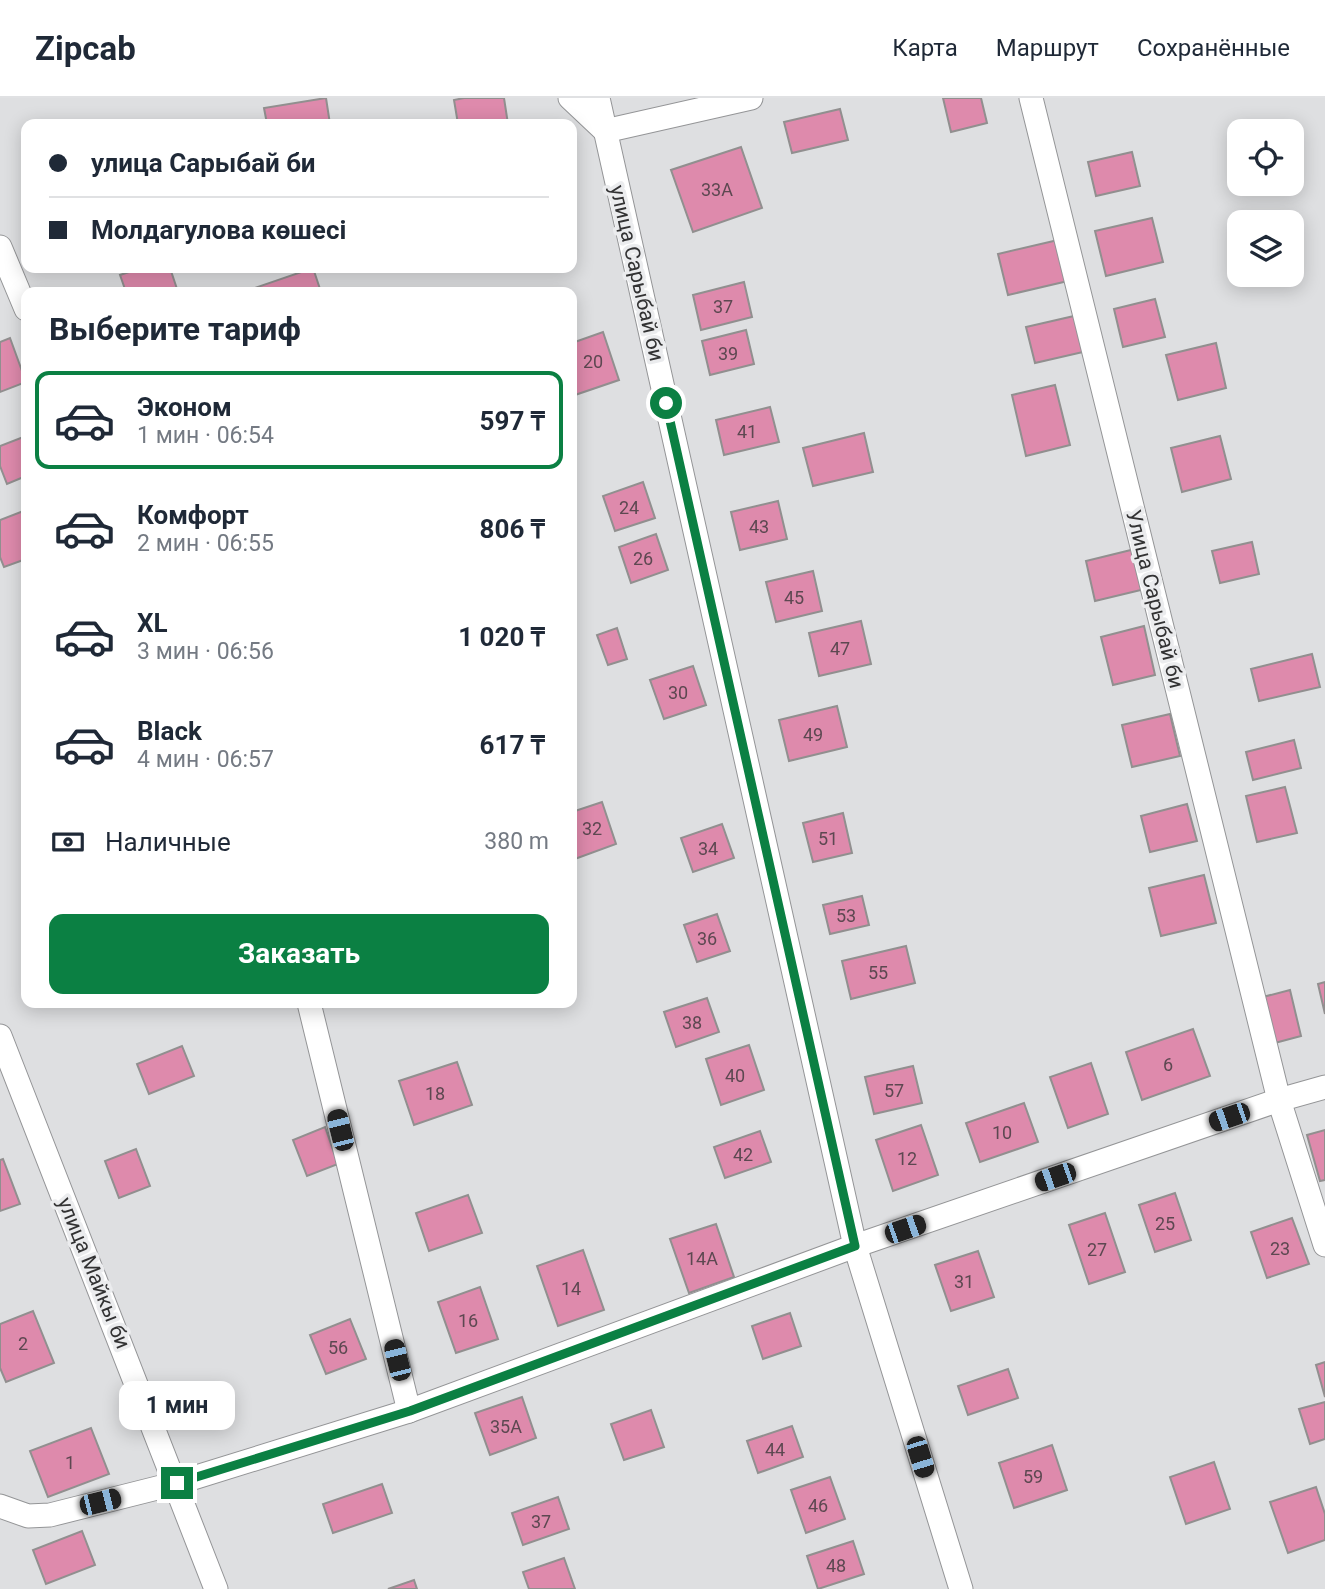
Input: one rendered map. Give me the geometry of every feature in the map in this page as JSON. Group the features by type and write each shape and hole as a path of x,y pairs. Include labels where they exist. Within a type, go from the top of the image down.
{"street":[{"path":"570,98 605,131 751,98"},
{"name":"улица Сарыбай би","path":"598,98 855,1246 961,1589"},
{"name":"Улица Сарыбай би","path":"1031,98 1279,1100 1325,1245"},
{"path":"0,247 21,297"},
{"path":"310,1008 410,1411"},
{"name":"улица Майкы би","path":"0,1036 177,1483 216,1589"},
{"path":"0,1506 28,1516 50,1515 177,1483 410,1411 855,1246 1279,1100 1325,1087"}],"building":[{"path":"326,98 329,119 266,119 264,108"},
{"path":"504,98 507,119 457,119 454,100"},
{"path":"943,98 981,98 987,123 951,132"},
{"path":"840,109 848,140 792,153 784,122"},
{"path":"741,147 762,208 693,232 671,170"},
{"path":"1132,152 1140,186 1096,196 1088,162"},
{"path":"1152,218 1163,262 1106,276 1095,231"},
{"path":"1058,240 1068,281 1008,295 998,254"},
{"path":"172,273 176,287 124,287 120,275"},
{"path":"298,273 315,273 319,287 258,287"},
{"path":"744,282 752,317 701,330 693,295"},
{"path":"1155,299 1165,337 1123,347 1114,309"},
{"path":"1074,316 1083,352 1035,363 1026,327"},
{"path":"746,330 754,364 710,375 702,341"},
{"path":"603,332 619,380 577,394 577,341"},
{"path":"10,338 21,368 21,384 0,392 0,342"},
{"path":"1216,343 1226,388 1178,400 1166,355"},
{"path":"1055,385 1070,445 1026,456 1012,395"},
{"path":"770,407 779,442 724,455 716,420"},
{"path":"864,433 873,472 813,486 803,448"},
{"path":"1220,436 1231,479 1182,492 1171,448"},
{"path":"21,438 21,478 7,484 0,466 0,446"},
{"path":"643,482 655,518 615,531 603,496"},
{"path":"778,501 787,539 740,550 731,512"},
{"path":"21,512 21,561 4,567 0,557 0,520"},
{"path":"656,534 668,570 631,583 619,547"},
{"path":"1252,542 1259,574 1220,583 1212,551"},
{"path":"1135,549 1145,589 1095,601 1086,561"},
{"path":"813,571 822,611 776,622 766,582"},
{"path":"861,621 871,664 819,676 809,633"},
{"path":"1144,626 1155,675 1113,685 1101,637"},
{"path":"617,628 627,659 608,665 597,635"},
{"path":"1312,654 1320,687 1259,701 1251,669"},
{"path":"693,666 706,705 664,719 650,680"},
{"path":"837,706 847,747 789,761 779,720"},
{"path":"1170,714 1180,756 1132,767 1122,725"},
{"path":"1294,740 1301,768 1253,780 1246,752"},
{"path":"1285,787 1297,833 1257,842 1246,796"},
{"path":"602,802 616,844 577,858 577,810"},
{"path":"1187,804 1197,841 1150,852 1141,816"},
{"path":"843,813 852,853 813,862 803,823"},
{"path":"722,824 734,858 693,872 681,838"},
{"path":"1204,875 1216,923 1161,936 1149,888"},
{"path":"862,896 869,925 830,934 823,905"},
{"path":"717,914 730,951 697,962 684,925"},
{"path":"906,946 915,983 851,999 842,961"},
{"path":"1325,982 1325,1014 1318,984"},
{"path":"1290,990 1301,1036 1271,1044 1259,998"},
{"path":"707,998 719,1032 676,1047 664,1012"},
{"path":"1193,1029 1210,1076 1142,1100 1126,1052"},
{"path":"749,1045 764,1090 721,1105 706,1059"},
{"path":"182,1046 194,1076 149,1094 137,1064"},
{"path":"457,1062 472,1105 414,1125 399,1081"},
{"path":"1091,1063 1108,1114 1068,1128 1050,1077"},
{"path":"913,1066 922,1103 874,1114 865,1077"},
{"path":"1024,1103 1038,1142 980,1162 966,1123"},
{"path":"921,1125 938,1175 893,1191 876,1140"},
{"path":"325,1127 338,1164 307,1176 293,1140"},
{"path":"1325,1130 1325,1180 1320,1181 1307,1135"},
{"path":"760,1131 771,1162 725,1178 714,1147"},
{"path":"136,1149 150,1186 119,1198 105,1161"},
{"path":"3,1159 20,1204 0,1211 0,1160"},
{"path":"1175,1193 1191,1240 1155,1252 1139,1205"},
{"path":"468,1195 482,1233 429,1251 416,1213"},
{"path":"1105,1213 1125,1272 1089,1284 1069,1225"},
{"path":"1292,1218 1309,1264 1267,1278 1251,1232"},
{"path":"716,1224 734,1277 689,1293 670,1239"},
{"path":"583,1250 604,1310 558,1326 537,1266"},
{"path":"978,1251 994,1297 951,1311 935,1265"},
{"path":"480,1287 498,1339 456,1353 438,1302"},
{"path":"33,1311 54,1363 6,1382 0,1368 0,1324"},
{"path":"790,1313 801,1346 763,1359 752,1326"},
{"path":"350,1319 366,1359 326,1374 310,1335"},
{"path":"1325,1362 1325,1397 1316,1365"},
{"path":"1008,1369 1018,1398 968,1415 958,1386"},
{"path":"522,1397 536,1438 490,1455 475,1413"},
{"path":"1325,1402 1325,1439 1310,1444 1299,1409"},
{"path":"651,1410 664,1447 624,1460 611,1424"},
{"path":"792,1426 803,1457 758,1473 747,1441"},
{"path":"91,1428 109,1474 48,1497 30,1451"},
{"path":"1052,1445 1067,1490 1014,1508 999,1463"},
{"path":"1214,1462 1230,1509 1186,1524 1170,1477"},
{"path":"830,1477 845,1519 806,1533 791,1490"},
{"path":"382,1484 392,1513 333,1533 323,1504"},
{"path":"1316,1487 1325,1514 1325,1540 1288,1553 1270,1502"},
{"path":"558,1497 569,1529 523,1545 512,1513"},
{"path":"82,1531 95,1565 46,1584 33,1550"},
{"path":"853,1541 864,1574 818,1589 807,1556"},
{"path":"564,1558 575,1589 529,1589 523,1572"},
{"path":"414,1580 417,1589 388,1589"}],"route":[{"path":"177,1483 410,1411 855,1246 666,403"}]}
